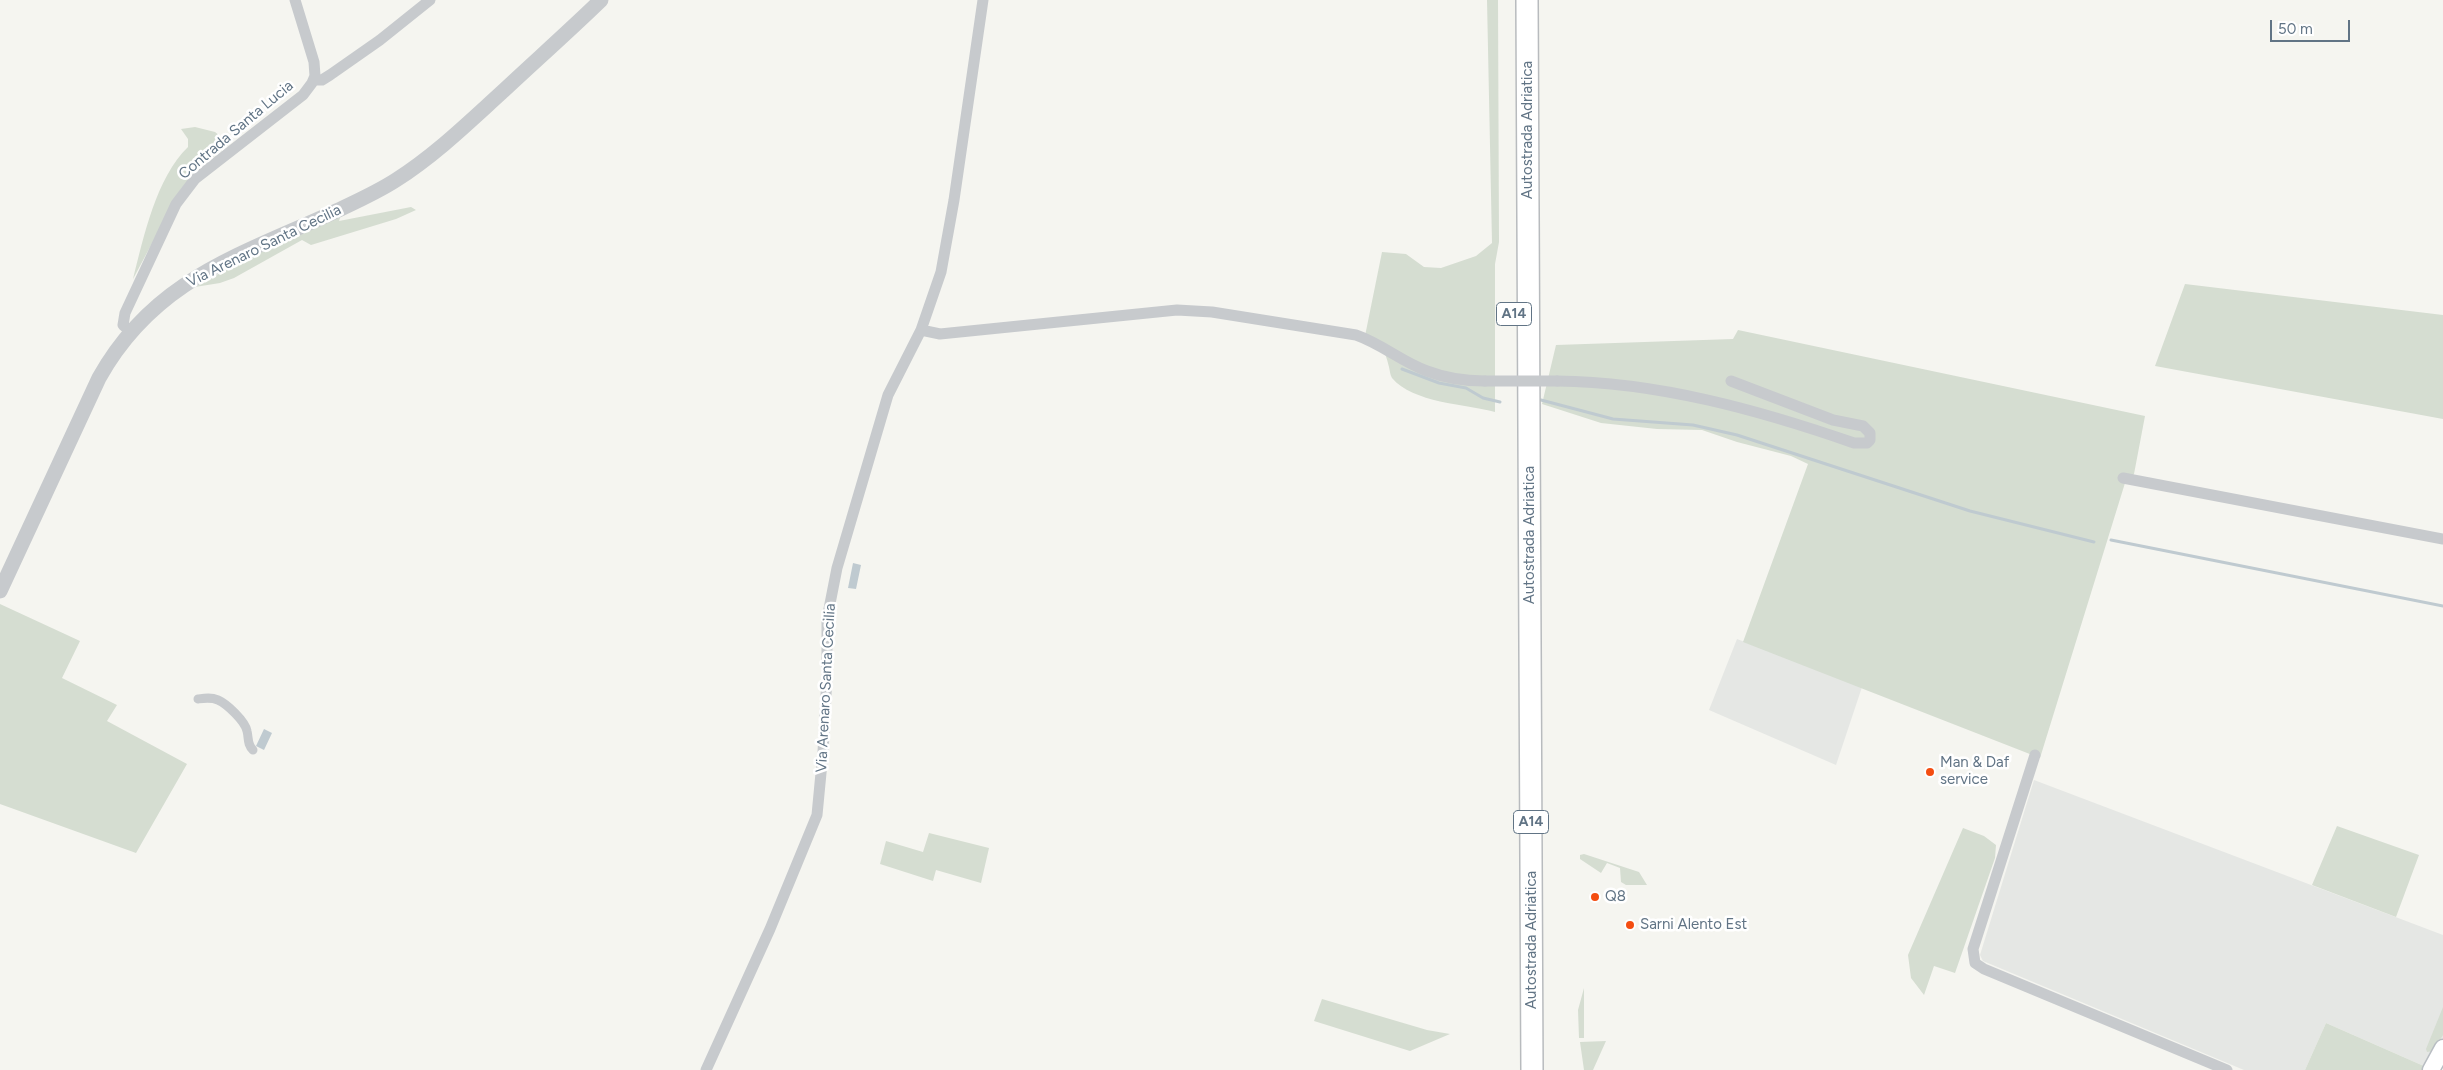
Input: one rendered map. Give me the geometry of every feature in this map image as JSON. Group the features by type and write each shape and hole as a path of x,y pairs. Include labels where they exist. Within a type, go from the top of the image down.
{"highway":[{"name":"Autostrada Adriatica","path":"1513,0 1518,1070"},
{"name":"Autostrada Adriatica","path":"1527,0 1532,1070"}],"main road":[{"path":"2431,1070 2443,1048"}],"street":[{"name":"Contrada Santa Lucia","path":"130,331 123,325 125,313 176,204 185,191 195,179 303,95 314,80 314,62 295,0"},
{"path":"314,80 322,80 330,75 380,40 430,0"},
{"name":"Via Arenaro Santa Cecilia","path":"0,591 81,414 109,360 130,331 167,296 199,275 373,193 417,166 456,134 601,0"},
{"name":"Via Arenaro Santa Cecilia","path":"706,1070 770,928 817,816 827,676 827,619 837,568 888,395 921,330 941,272 954,200 983,0"},
{"path":"921,330 940,334 1177,310 1212,312 1356,336 1372,341 1426,371 1446,377 1485,381 1557,381 1633,386 1731,406 1854,443 1867,443 1870,440 1870,432 1863,426 1833,420 1731,381"},
{"path":"2123,478 2443,539"},
{"path":"198,699 210,698 219,700 245,726 248,740 253,750"},
{"path":"2035,754 1973,949 1975,963 1984,969 2227,1070"}],"shaded area":[{"path":"1487,0 1498,0 1499,242 1495,264 1495,412 1426,398 1401,386 1391,377 1386,356 1381,348 1365,336 1382,252 1406,254 1424,267 1441,268 1476,256 1492,243"},
{"path":"195,127 215,132 230,144 199,168 181,189 133,279 159,191 167,175 188,147 188,139 181,129"},
{"path":"411,207 416,210 396,219 311,245 302,240 234,278 220,283 195,287 245,259 341,215 339,221"},
{"path":"2185,284 2443,315 2443,419 2155,366"},
{"path":"1738,330 2145,416 2134,474 2125,483 2040,758 1743,642 1808,464 1791,456 1737,442 1702,430 1657,429 1601,423 1542,404 1556,345 1733,339"},
{"path":"853,563 861,565 856,589 848,588"},
{"path":"0,604 80,641 62,678 117,705 107,721 187,764 136,853 0,804"},
{"path":"1737,639 1862,687 1836,765 1709,710"},
{"path":"264,729 272,733 264,750 256,746"},
{"path":"2034,780 2443,935 2443,1038 2426,1067 2326,1023 2305,1070 2244,1070 1983,961 1980,955"},
{"path":"2337,826 2419,855 2396,917 2312,885"},
{"path":"1963,828 1984,836 1996,845 1995,858 1955,973 1934,966 1924,995 1911,978 1908,955"},
{"path":"929,833 989,848 981,883 936,870 933,881 880,864 886,841 923,852"},
{"path":"1584,854 1639,872 1647,885 1626,885 1621,882 1620,868 1607,863 1601,873 1580,859 1580,855"},
{"path":"1584,988 1584,1038 1579,1038 1578,1010"},
{"path":"1322,999 1427,1030 1450,1034 1410,1051 1314,1021"},
{"path":"2443,1007 2443,1035 2433,1051 2427,1052 2426,1049"},
{"path":"2326,1023 2426,1067 2424,1070 2305,1070"},
{"path":"1606,1041 1593,1070 1584,1070 1580,1042"}],"waterway":[{"path":"1402,369 1439,383 1466,388 1483,398 1500,402"},
{"path":"1541,400 1613,419 1693,425 1737,435 1970,511 2094,542"},
{"path":"2111,540 2443,606"}],"place":[{"name":"Man & Daf service","path":"1930,772"},
{"name":"Q8","path":"1595,897"},
{"name":"Sarni Alento Est","path":"1630,925"}]}
